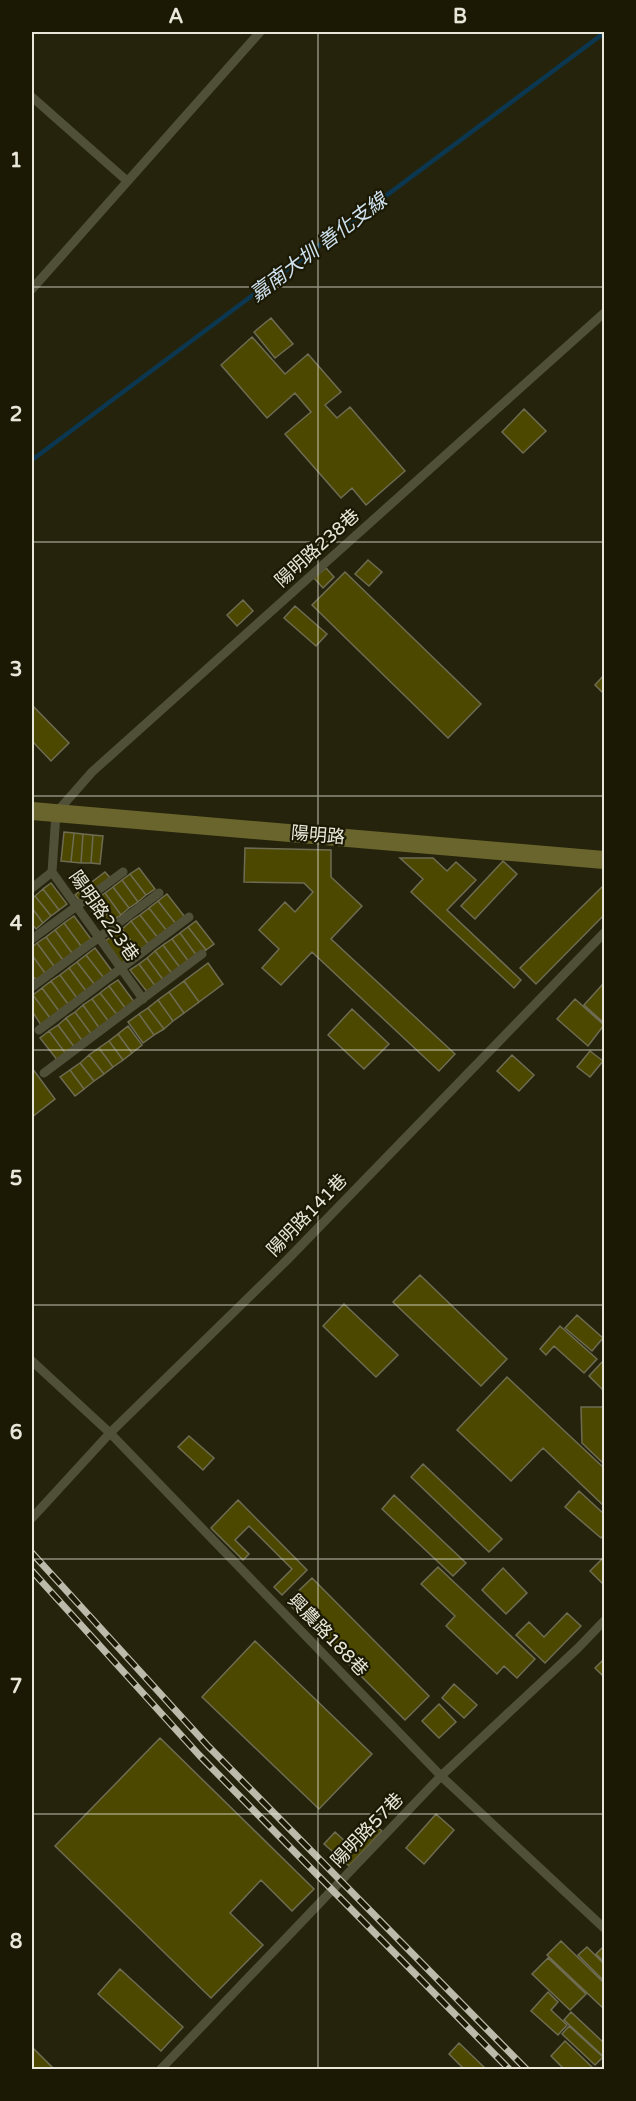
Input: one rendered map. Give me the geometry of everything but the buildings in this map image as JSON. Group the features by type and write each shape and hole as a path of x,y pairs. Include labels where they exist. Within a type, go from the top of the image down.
{"street":[{"name":"陽明路","path":"32,811 604,860"}],"lane":[{"path":"32,290 126,180 260,32"},
{"path":"32,97 126,180"},
{"name":"陽明路238巷","path":"56,813 92,772 604,312"},
{"name":"陽明路223巷","path":"56,813 52,872 143,999"},
{"path":"32,888 52,872"},
{"path":"32,939 123,872"},
{"path":"32,987 159,893"},
{"path":"39,1030 189,917"},
{"name":"陽明路141巷","path":"32,1518 110,1433 287,1260 604,933"},
{"path":"44,1073 202,954"},
{"name":"興農路188巷","path":"32,1361 110,1433 441,1776 604,1928"},
{"name":"陽明路57巷","path":"160,2070 441,1776 604,1621"}],"waterway":[{"name":"嘉南大圳 善化支線","path":"32,460 604,33"}],"railway":[{"path":"32,1553 208,1746 527,2070"},
{"path":"32,1571 199,1755 510,2070"}]}
